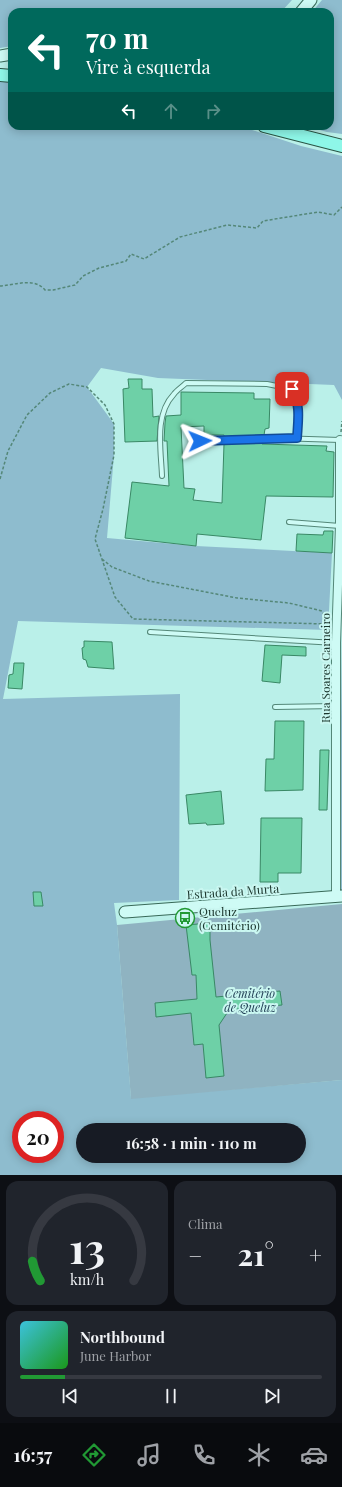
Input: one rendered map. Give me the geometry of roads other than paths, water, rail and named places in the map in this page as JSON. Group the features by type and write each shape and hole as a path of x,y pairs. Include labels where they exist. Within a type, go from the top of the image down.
{"main road":[{"path":"280,130 342,146"}],"street":[{"path":"304,8 311,0"},
{"name":"Rua Soares Carneiro","path":"339,897 336,643 340,526 340,440"},
{"name":"Estrada da Murta","path":"125,912 339,897"}],"lane":[{"path":"162,476 161,421 164,408 173,394 186,383 267,384 292,389 297,397 299,416 297,438"},
{"path":"200,441 297,438 340,440"},
{"path":"289,522 340,526"},
{"path":"150,632 336,643"},
{"path":"275,707 336,706"}],"place":[{"name":"Queluz (Cemitério)","path":"185,918"}],"park label":[{"name":"Cemitério de Queluz","path":"250,1000"}]}
